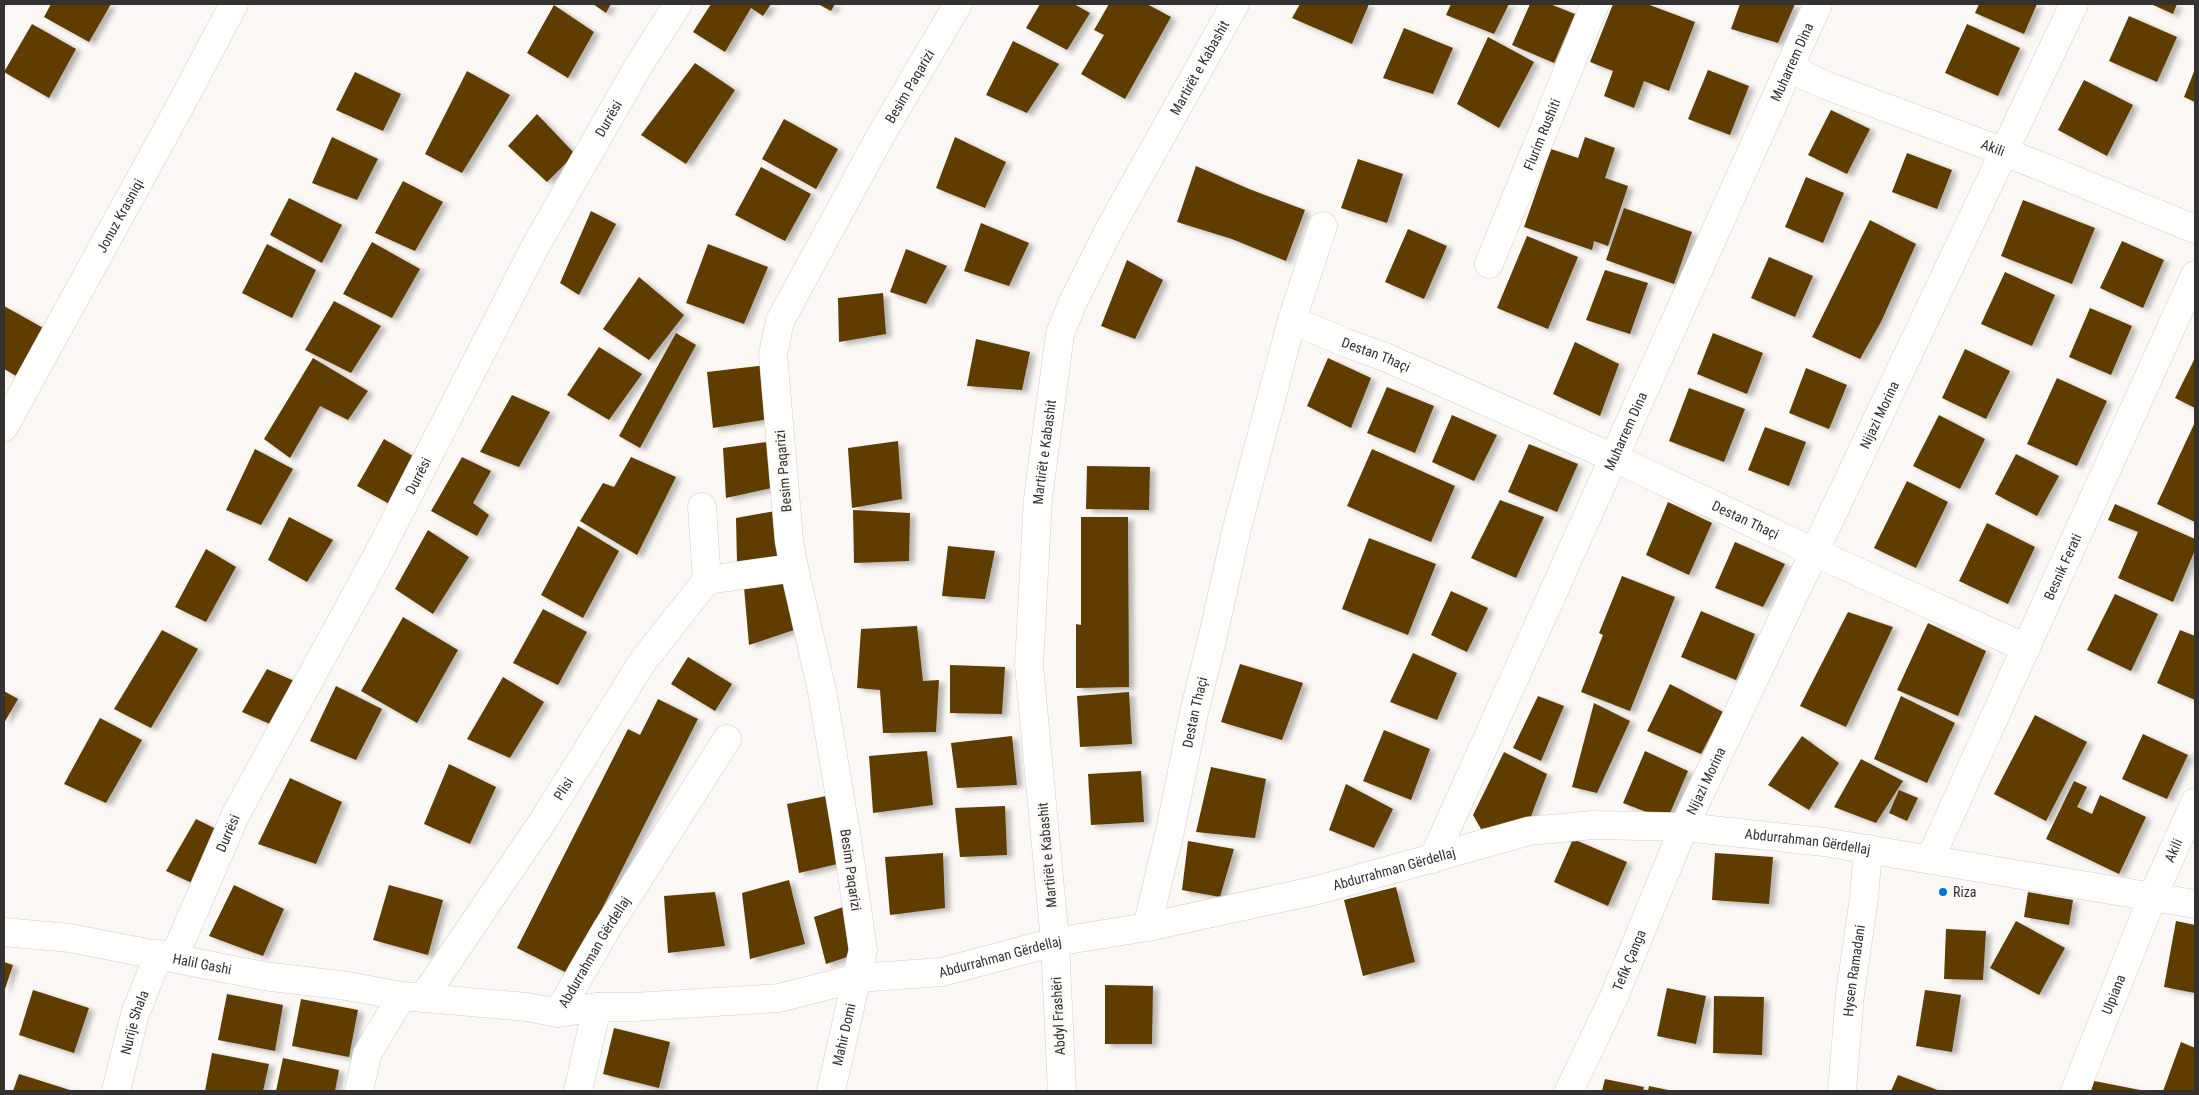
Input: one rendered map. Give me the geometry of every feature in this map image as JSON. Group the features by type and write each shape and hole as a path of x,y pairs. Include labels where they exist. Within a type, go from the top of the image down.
{"street":[{"name":"Jonuz Krasniqi","path":"4,427 180,108 234,4"},
{"name":"Durrësi","path":"167,956 236,814 375,560 535,247 597,138 678,4"},
{"name":"Besim Paqarizi","path":"857,978 862,950 846,833 822,691 789,540 772,354 780,321 876,143 958,4"},
{"name":"Martirët e Kabashit","path":"1055,942 1029,665 1038,498 1060,334 1072,304 1110,228 1235,4"},
{"name":"Flurim Rushiti","path":"1489,264 1595,4"},
{"name":"Muharrem Dina","path":"1433,859 1818,4"},
{"name":"Nijazi Morina","path":"1684,827 2074,4"},
{"name":"Akili","path":"1789,68 1825,85 2005,152 2195,229"},
{"path":"1292,320 1323,226"},
{"name":"Besnik Ferati","path":"1930,859 2195,275"},
{"name":"Destan Thaçi","path":"1147,927 1237,528 1292,320 1385,357 1614,458 1814,552 2026,648"},
{"path":"702,507 707,580 794,568"},
{"name":"Plisi","path":"359,1091 367,1054 413,997 545,818 643,661 707,580"},
{"name":"Abdurrahman Gërdellaj","path":"558,1012 606,930 727,739"},
{"name":"Akili","path":"2152,898 2195,802"},
{"name":"Abdurrahman Gërdellaj","path":"413,997 527,1007 558,1012 597,1007 634,1007 779,998 857,978 942,972 1055,942 1147,927 1318,890 1529,831 1592,825 1684,827 1824,842 2195,904"},
{"name":"Tefik Çanga","path":"1569,1091 1612,999 1684,827"},
{"name":"Hysen Ramadani","path":"1842,1091 1850,994 1864,898 1868,849"},
{"name":"Ulpiana","path":"2075,1091 2152,898"},
{"name":"Halil Gashi","path":"4,932 70,938 264,976 347,986 413,997"},
{"name":"Abdyl Frashëri","path":"1055,942 1062,1091"},
{"name":"Nurije Shala","path":"116,1091 135,1014 167,956"},
{"name":"Mahir Domi","path":"831,1091 857,978"},
{"path":"578,1091 597,1007"}],"building":[{"path":"51,4 111,4 89,42 44,17"},
{"path":"593,4 611,4 606,13"},
{"path":"711,4 771,4 763,16 751,8 725,52 693,32"},
{"path":"818,4 835,4 831,11"},
{"path":"1040,4 1074,4 1090,13 1067,50 1026,28"},
{"path":"1109,4 1147,4 1171,17 1125,99 1081,74 1104,35 1094,30"},
{"path":"1300,4 1369,4 1352,44 1292,18"},
{"path":"1451,4 1509,4 1494,34 1446,15"},
{"path":"1530,4 1550,4 1575,14 1554,63 1512,45"},
{"path":"1613,4 1647,4 1695,22 1669,91 1644,81 1634,108 1604,96 1613,71 1590,62"},
{"path":"1740,4 1795,4 1778,43 1731,29"},
{"path":"1979,4 2037,4 2024,34 1975,13"},
{"path":"2151,4 2177,4 2173,14"},
{"path":"554,5 594,32 568,78 527,53"},
{"path":"2129,16 2177,37 2157,82 2109,61"},
{"path":"32,24 76,49 49,98 4,72"},
{"path":"1967,24 2020,48 1998,96 1945,73"},
{"path":"1404,28 1453,48 1433,94 1383,78"},
{"path":"1488,37 1534,62 1499,128 1457,104"},
{"path":"1013,41 1059,64 1027,113 986,95"},
{"path":"695,63 735,90 686,164 641,135"},
{"path":"2195,69 2195,102 2184,97"},
{"path":"1708,70 1749,86 1730,135 1688,119"},
{"path":"467,71 510,95 462,173 425,154"},
{"path":"355,72 401,94 383,131 336,110"},
{"path":"2084,80 2133,105 2107,156 2058,130"},
{"path":"1831,110 1870,129 1847,174 1808,155"},
{"path":"537,114 575,154 547,182 508,146"},
{"path":"784,119 838,149 816,189 762,159"},
{"path":"332,137 378,159 357,200 312,183"},
{"path":"955,137 1006,162 985,208 936,188"},
{"path":"1585,137 1615,148 1605,178 1628,186 1608,246 1594,241 1592,250 1524,227 1551,149 1578,158"},
{"path":"1907,153 1952,170 1937,209 1892,192"},
{"path":"1358,159 1403,174 1387,223 1341,208"},
{"path":"1196,166 1305,210 1286,261 1232,239 1177,222"},
{"path":"761,167 811,194 785,241 735,215"},
{"path":"1806,177 1844,193 1823,243 1785,227"},
{"path":"403,181 443,202 415,251 375,233"},
{"path":"289,198 342,225 322,263 270,235"},
{"path":"2023,200 2095,228 2072,284 2001,256"},
{"path":"1624,208 1692,232 1674,284 1606,260"},
{"path":"591,211 616,224 579,295 560,283"},
{"path":"1870,220 1916,244 1881,322 1860,359 1812,337"},
{"path":"981,223 1029,243 1009,286 964,271"},
{"path":"1408,229 1447,246 1424,299 1385,282"},
{"path":"1527,236 1578,257 1548,329 1497,308"},
{"path":"2122,241 2164,260 2143,308 2100,288"},
{"path":"372,242 420,269 392,318 343,294"},
{"path":"267,244 316,270 292,318 242,293"},
{"path":"708,244 768,267 744,324 686,303"},
{"path":"906,249 947,266 926,304 890,292"},
{"path":"1769,257 1813,276 1795,317 1751,298"},
{"path":"1127,260 1163,280 1135,339 1101,326"},
{"path":"1605,270 1648,283 1630,334 1586,320"},
{"path":"2005,272 2055,295 2032,346 1981,324"},
{"path":"639,277 684,315 649,360 603,329"},
{"path":"883,293 886,334 839,342 838,298"},
{"path":"334,301 381,326 351,373 305,350"},
{"path":"4,306 45,329 18,377 4,369"},
{"path":"2090,308 2132,326 2111,375 2069,357"},
{"path":"676,333 696,345 640,448 619,436"},
{"path":"1713,333 1763,353 1747,394 1697,374"},
{"path":"976,339 1030,352 1022,390 967,386"},
{"path":"1575,342 1619,364 1600,416 1553,394"},
{"path":"599,347 642,374 609,420 567,395"},
{"path":"1965,349 2010,371 1986,419 1942,398"},
{"path":"313,358 368,391 348,420 320,406 290,458 264,439"},
{"path":"1328,358 1371,378 1351,428 1307,406"},
{"path":"2195,358 2195,408 2175,398"},
{"path":"767,365 775,418 713,428 707,372"},
{"path":"1806,368 1847,385 1829,429 1789,413"},
{"path":"2057,378 2107,401 2077,466 2027,444"},
{"path":"1387,387 1434,406 1415,453 1367,433"},
{"path":"1689,388 1745,409 1724,462 1669,441"},
{"path":"512,395 550,412 519,467 480,452"},
{"path":"1452,415 1497,435 1474,481 1432,462"},
{"path":"1939,415 1985,439 1960,489 1913,466"},
{"path":"2195,422 2195,522 2157,504"},
{"path":"1765,427 1806,442 1789,486 1748,470"},
{"path":"384,439 418,459 393,506 357,486"},
{"path":"774,441 776,487 726,498 723,448"},
{"path":"898,441 902,499 852,508 848,448"},
{"path":"1529,444 1578,464 1557,512 1508,492"},
{"path":"255,449 293,469 261,525 226,510"},
{"path":"1372,449 1455,486 1431,542 1347,506"},
{"path":"2016,454 2059,476 2037,516 1995,494"},
{"path":"462,457 491,471 473,503 489,515 477,536 431,511"},
{"path":"631,457 676,477 637,555 580,521 603,483 614,487"},
{"path":"1087,466 1150,467 1149,510 1086,509"},
{"path":"1907,481 1948,502 1916,568 1874,548"},
{"path":"1500,500 1544,517 1516,578 1471,558"},
{"path":"1668,502 1712,523 1689,575 1646,555"},
{"path":"2115,504 2195,539 2195,550 2173,602 2118,578 2138,532 2108,520"},
{"path":"781,510 790,557 737,563 736,518"},
{"path":"853,510 910,513 909,561 854,563"},
{"path":"289,517 333,540 307,582 268,560"},
{"path":"1081,517 1128,517 1129,687 1076,688 1076,624 1081,625"},
{"path":"1987,523 2035,547 2008,604 1959,581"},
{"path":"578,526 619,551 583,618 541,595"},
{"path":"428,530 469,557 433,614 395,589"},
{"path":"1369,538 1436,564 1408,635 1342,609"},
{"path":"1735,542 1785,564 1763,607 1715,588"},
{"path":"948,546 995,551 985,599 942,596"},
{"path":"206,549 236,567 206,622 175,607"},
{"path":"1622,576 1675,597 1630,711 1581,692 1603,635 1599,633"},
{"path":"794,579 806,626 749,645 744,587"},
{"path":"1451,591 1488,608 1467,652 1431,635"},
{"path":"2115,594 2158,614 2131,671 2087,650"},
{"path":"543,609 587,632 558,685 513,663"},
{"path":"1701,611 1755,634 1736,680 1681,657"},
{"path":"1848,612 1893,627 1846,727 1800,706"},
{"path":"403,617 458,650 417,723 361,691"},
{"path":"1928,623 1986,651 1958,716 1897,690"},
{"path":"917,626 923,681 939,680 936,732 883,733 880,690 857,688 861,629"},
{"path":"162,630 198,649 151,728 114,709"},
{"path":"2180,630 2195,636 2195,700 2157,683"},
{"path":"1413,653 1457,673 1437,720 1390,702"},
{"path":"688,657 732,684 715,711 671,684"},
{"path":"1240,664 1303,683 1282,740 1221,722"},
{"path":"950,665 1005,667 1002,714 950,713"},
{"path":"267,669 301,684 277,727 242,712"},
{"path":"503,677 544,702 510,758 467,739"},
{"path":"1670,684 1723,712 1701,754 1647,731"},
{"path":"336,686 382,709 356,760 310,741"},
{"path":"4,691 18,699 4,723"},
{"path":"1129,692 1132,744 1080,747 1077,696"},
{"path":"1538,696 1564,706 1541,761 1513,748"},
{"path":"1901,696 1955,723 1927,783 1874,759"},
{"path":"658,699 698,719 569,974 517,948 628,729 640,735"},
{"path":"1594,703 1630,721 1597,793 1572,787"},
{"path":"2035,715 2087,742 2046,821 1994,794"},
{"path":"100,718 142,740 106,803 64,784"},
{"path":"1384,730 1430,749 1411,800 1363,781"},
{"path":"2143,734 2188,755 2167,799 2122,779"},
{"path":"1012,736 1017,785 957,788 951,743"},
{"path":"1802,736 1839,763 1809,810 1768,785"},
{"path":"927,751 933,805 873,813 869,756"},
{"path":"1645,751 1688,771 1667,820 1623,803"},
{"path":"1504,752 1547,774 1530,819 1481,829 1473,815"},
{"path":"1861,759 1903,781 1876,823 1834,807"},
{"path":"449,764 496,787 470,844 424,824"},
{"path":"1211,767 1266,779 1255,838 1196,832"},
{"path":"1141,771 1144,822 1091,825 1088,774"},
{"path":"290,778 342,802 316,864 258,844"},
{"path":"2074,781 2087,787 2077,807 2092,814 2100,795 2146,817 2119,874 2046,839"},
{"path":"1346,784 1393,809 1374,848 1329,830"},
{"path":"1899,790 1918,798 1907,821 1889,813"},
{"path":"831,795 846,862 799,873 787,804"},
{"path":"1005,806 1007,855 960,857 955,808"},
{"path":"196,819 220,831 192,883 166,871"},
{"path":"1573,839 1627,862 1608,906 1554,882"},
{"path":"1188,841 1234,849 1220,897 1182,890"},
{"path":"943,853 945,908 890,915 885,857"},
{"path":"1715,853 1773,857 1769,904 1712,900"},
{"path":"789,880 805,944 750,959 742,893"},
{"path":"234,885 284,909 263,956 209,936"},
{"path":"389,885 443,900 428,955 373,940"},
{"path":"1396,887 1415,962 1363,976 1344,900"},
{"path":"715,892 725,946 668,953 664,896"},
{"path":"2028,892 2073,900 2069,925 2024,917"},
{"path":"852,904 859,953 826,964 814,917"},
{"path":"2016,921 2065,948 2039,995 1990,968"},
{"path":"2176,921 2195,925 2195,993 2164,987"},
{"path":"1946,929 1986,931 1983,980 1944,979"},
{"path":"4,962 13,965 4,992"},
{"path":"1105,985 1153,986 1152,1044 1105,1044"},
{"path":"1667,988 1706,996 1696,1044 1657,1036"},
{"path":"33,990 89,1008 74,1053 19,1035"},
{"path":"1925,990 1961,995 1952,1052 1916,1046"},
{"path":"227,994 283,1005 275,1051 218,1040"},
{"path":"1714,996 1764,997 1762,1055 1713,1053"},
{"path":"301,999 358,1010 349,1057 292,1046"},
{"path":"614,1028 670,1042 659,1088 603,1074"},
{"path":"2181,1042 2195,1048 2195,1091 2163,1091"},
{"path":"212,1053 269,1064 263,1091 205,1091"},
{"path":"283,1058 339,1070 335,1091 276,1091"},
{"path":"19,1074 73,1091 13,1091"},
{"path":"1898,1075 1940,1091 1891,1091"},
{"path":"1605,1079 1644,1087 1643,1091 1602,1091"},
{"path":"2094,1081 2140,1090 2140,1091 2091,1091"},
{"path":"1649,1086 1668,1090 1668,1091 1648,1091"}],"place":[{"name":"Riza","path":"1943,892"}]}
